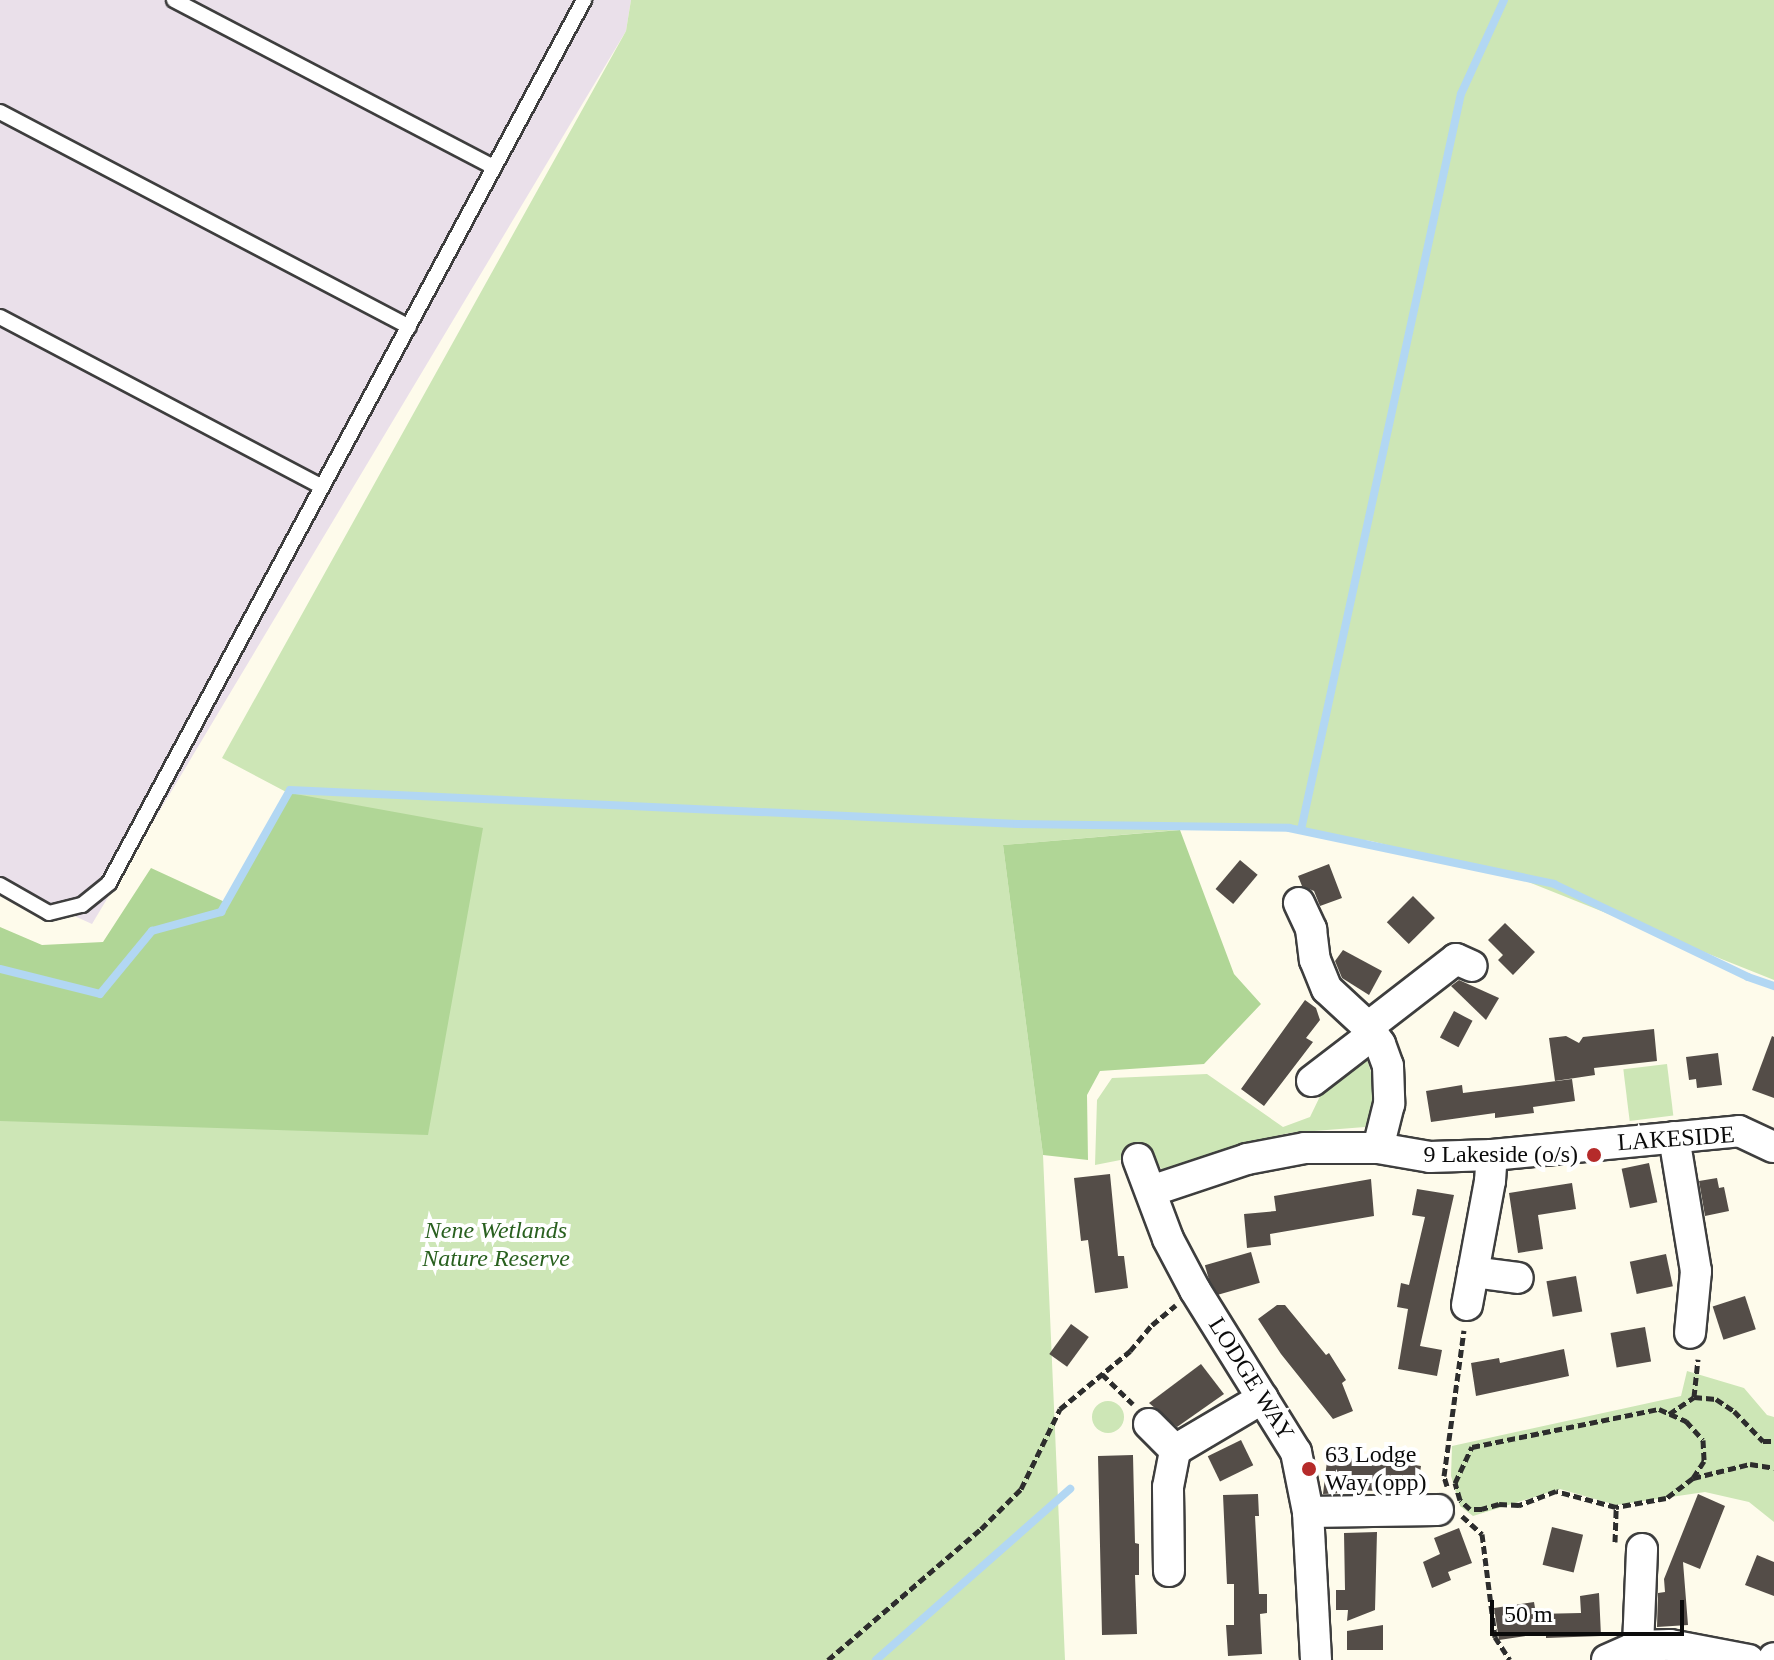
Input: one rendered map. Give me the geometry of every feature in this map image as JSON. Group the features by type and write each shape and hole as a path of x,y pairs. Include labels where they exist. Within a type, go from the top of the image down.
{"street":[{"path":"1299,903 1311,929 1315,960 1327,989 1371,1030 1384,1055 1391,1083 1378,1148"},
{"path":"1312,1081 1456,959 1472,966"},
{"name":"LAKESIDE","path":"1151,1191 1247,1159 1305,1148 1378,1148 1430,1157 1492,1155 1739,1131 1774,1147"},
{"path":"1674,1137 1696,1271 1690,1333"},
{"path":"1467,1305 1492,1155"},
{"name":"LODGE WAY","path":"1138,1159 1168,1239 1195,1290 1296,1452 1308,1512 1316,1660"},
{"path":"1473,1272 1518,1278"},
{"path":"1169,1571 1168,1487 1175,1450 1263,1398"},
{"path":"1149,1424 1175,1450"},
{"path":"1308,1512 1438,1510"},
{"path":"1638,1646 1642,1549"},
{"path":"1607,1660 1638,1646 1670,1645 1749,1660"}],"lane":[{"path":"174,0 494,167"},
{"path":"0,885 49,913 82,905 109,883 584,0"},
{"path":"0,112 409,327"},
{"path":"0,317 322,487"}],"path":[{"path":"828,1660 981,1529 1021,1489 1060,1409 1130,1351 1152,1325 1195,1290"},
{"path":"1467,1305 1444,1476 1458,1512 1482,1534 1495,1637 1510,1660"},
{"path":"1690,1333 1698,1358 1694,1397"},
{"path":"1102,1374 1128,1397 1136,1414 1149,1424"},
{"path":"1669,1414 1694,1397 1716,1399 1734,1411 1763,1441 1774,1441"},
{"path":"1659,1409 1669,1414 1686,1421 1703,1440 1704,1461 1693,1478 1666,1498 1625,1507 1556,1491 1519,1505 1499,1504 1482,1509 1470,1509 1460,1500 1455,1483 1472,1447 1659,1409"},
{"path":"1693,1478 1750,1464 1774,1468"}],"shaded area":[{"path":"0,0 631,0 626,31 92,924 0,882"}],"green space":[{"name":"Nene Wetlands Nature Reserve","path":"631,0 1774,0 1774,980 1521,879 1371,841 1236,825 1003,845 1043,1155 1065,1660 0,1660 0,1037 227,903 290,794 222,758 626,31"},
{"path":"290,793 483,828 428,1135 0,1121 0,927 42,945 103,942 151,868 227,903"},
{"path":"1180,830 1234,974 1261,1004 1204,1064 1100,1071 1087,1095 1088,1160 1043,1155 1003,845"},
{"path":"1366,1056 1374,1082 1372,1110 1365,1127 1289,1133 1246,1143 1165,1174 1151,1154 1095,1165 1097,1100 1112,1078 1207,1074 1283,1127 1310,1117 1324,1088"},
{"path":"1667,1064 1673,1116 1630,1121 1623,1069"},
{"path":"1687,1371 1744,1388 1767,1415 1774,1417 1774,1522 1749,1502 1705,1492 1616,1505 1560,1489 1473,1516 1460,1506 1451,1476 1452,1446 1681,1396"},
{"path":"1108,1401 1119,1406 1124,1417 1119,1428 1108,1433 1097,1428 1092,1417 1097,1406"}],"building":[{"path":"1240,860 1258,875 1233,904 1216,889"},
{"path":"1329,864 1342,898 1320,906 1314,891 1302,886 1298,876"},
{"path":"1413,896 1435,918 1409,944 1387,922"},
{"path":"1505,923 1535,952 1513,975 1498,960 1503,955 1488,940"},
{"path":"1343,950 1382,971 1369,995 1342,978 1335,961"},
{"path":"1459,980 1499,998 1486,1020 1451,986"},
{"path":"1305,1000 1316,1008 1320,1020 1306,1038 1313,1042 1264,1106 1241,1089"},
{"path":"1454,1011 1473,1021 1458,1047 1440,1037"},
{"path":"1654,1029 1657,1061 1594,1068 1595,1075 1555,1081 1549,1038 1566,1036 1579,1043 1583,1037"},
{"path":"1774,1037 1774,1098 1752,1090"},
{"path":"1718,1053 1722,1085 1697,1088 1696,1079 1689,1080 1686,1057"},
{"path":"1572,1079 1575,1101 1533,1107 1534,1113 1495,1118 1495,1113 1431,1122 1426,1091 1462,1085 1463,1093"},
{"path":"1649,1163 1657,1202 1630,1208 1622,1169"},
{"path":"1110,1174 1118,1256 1124,1256 1128,1288 1095,1293 1088,1240 1081,1241 1074,1178"},
{"path":"1717,1178 1719,1188 1724,1187 1729,1211 1705,1216 1699,1181"},
{"path":"1371,1179 1374,1216 1270,1234 1271,1245 1247,1248 1244,1214 1276,1211 1274,1196"},
{"path":"1572,1183 1576,1209 1538,1215 1543,1249 1518,1253 1509,1193"},
{"path":"1417,1189 1454,1195 1420,1346 1442,1350 1437,1376 1398,1369 1408,1309 1397,1307 1401,1283 1409,1285 1425,1217 1412,1215"},
{"path":"1251,1252 1260,1283 1214,1296 1205,1265"},
{"path":"1666,1254 1673,1286 1637,1294 1630,1262"},
{"path":"1576,1276 1582,1311 1553,1317 1546,1281"},
{"path":"1745,1296 1756,1329 1723,1340 1713,1307"},
{"path":"1277,1305 1285,1305 1326,1355 1329,1353 1346,1380 1342,1383 1353,1411 1333,1419 1281,1354 1258,1319"},
{"path":"1071,1324 1089,1337 1067,1367 1049,1354"},
{"path":"1645,1327 1651,1361 1617,1368 1611,1333"},
{"path":"1564,1349 1569,1376 1476,1396 1471,1363 1499,1358 1500,1363"},
{"path":"1201,1364 1224,1394 1177,1427 1149,1403"},
{"path":"1241,1440 1253,1465 1220,1481 1208,1456"},
{"path":"1328,1453 1377,1463 1378,1459 1421,1466 1417,1492 1345,1490 1344,1493 1323,1494"},
{"path":"1133,1455 1135,1543 1139,1544 1139,1575 1135,1575 1137,1634 1102,1635 1098,1456"},
{"path":"1258,1494 1259,1516 1255,1516 1259,1594 1267,1594 1267,1613 1260,1614 1262,1654 1228,1656 1226,1625 1234,1625 1234,1584 1227,1584 1223,1495"},
{"path":"1698,1494 1725,1506 1700,1569 1683,1562 1688,1625 1657,1627 1658,1593 1665,1592 1664,1579"},
{"path":"1552,1527 1583,1535 1574,1573 1543,1565"},
{"path":"1459,1528 1472,1563 1448,1572 1451,1580 1432,1588 1423,1562 1440,1554 1434,1538"},
{"path":"1377,1532 1375,1610 1347,1621 1348,1610 1336,1610 1336,1590 1345,1590 1344,1533"},
{"path":"1757,1555 1774,1562 1774,1596 1745,1585"},
{"path":"1599,1593 1601,1636 1546,1638 1546,1633 1499,1640 1494,1608 1534,1602 1536,1614 1581,1613 1580,1596"},
{"path":"1383,1625 1383,1650 1347,1650 1347,1631"}],"waterway":[{"path":"1301,830 1461,94 1504,0"},
{"path":"0,969 100,994 152,931 221,912 290,790 1017,824 1289,828 1554,884 1748,977 1774,986"},
{"path":"876,1660 1070,1489"}],"place":[{"name":"9 Lakeside (o/s)","path":"1594,1155"},
{"name":"63 Lodge Way (opp)","path":"1309,1469"}]}
